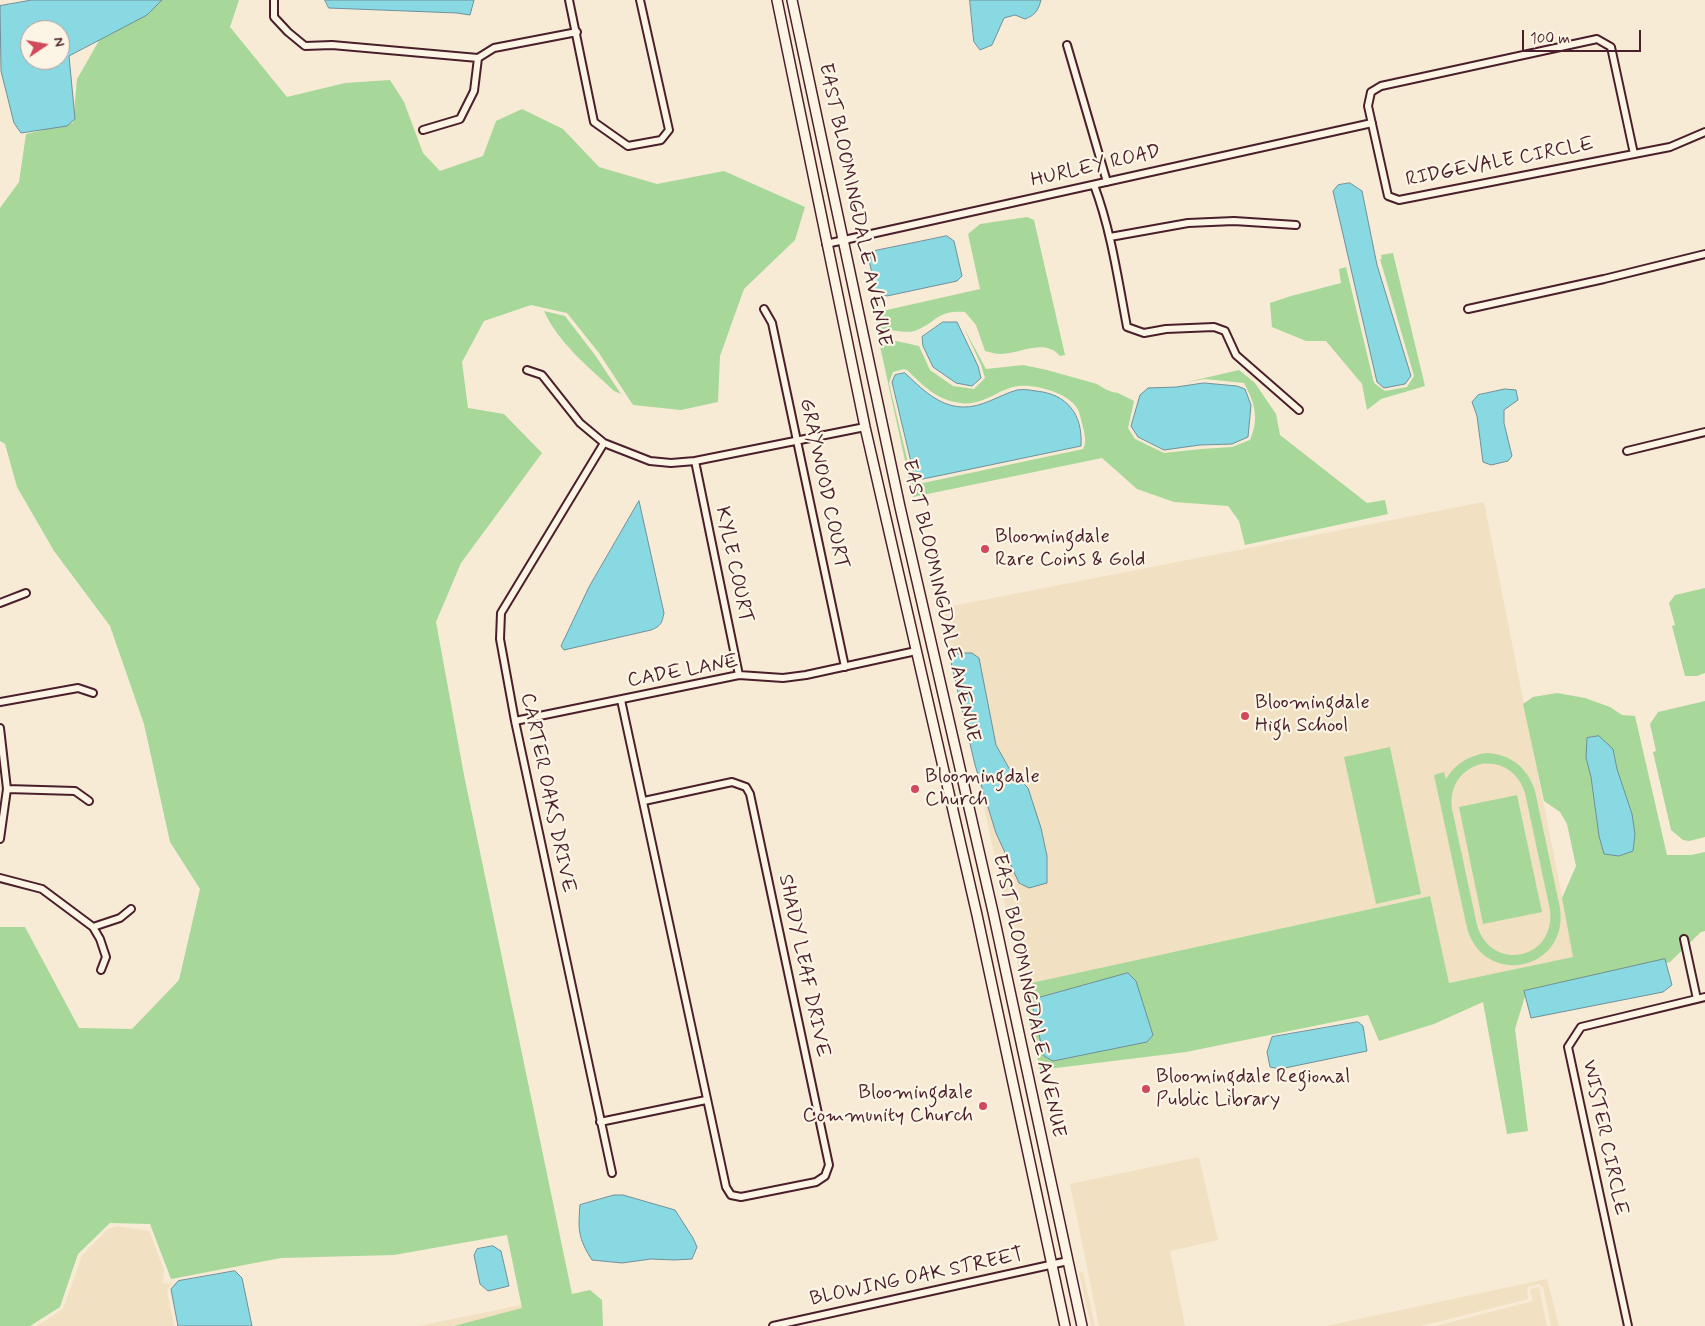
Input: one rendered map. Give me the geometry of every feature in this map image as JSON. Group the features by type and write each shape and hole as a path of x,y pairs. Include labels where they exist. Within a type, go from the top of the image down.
{"main road":[{"name":"EAST BLOOMINGDALE AVENUE","path":"777,0 865,427 977,915 1065,1326"},
{"name":"EAST BLOOMINGDALE AVENUE","path":"792,0 900,507 993,912 1082,1326"},
{"path":"882,503 891,507 900,507"},
{"path":"916,651 932,647"},
{"path":"977,915 993,912"}],"street":[{"path":"274,0 274,17 305,46 332,45 478,58 494,48 577,32"},
{"path":"569,0 594,122 628,146 661,140 669,130 640,0"},
{"name":"RIDGEVALE CIRCLE","path":"1634,154 1611,47 1597,38 1381,86 1371,92 1368,106 1388,196 1399,200 1670,147 1705,132"},
{"path":"1067,45 1106,182"},
{"path":"423,130 460,119 474,91 478,58"},
{"name":"HURLEY ROAD","path":"826,244 1372,123"},
{"path":"1094,185 1103,208 1110,238 1127,327 1144,333 1166,328 1214,327 1225,331 1236,355 1299,410"},
{"path":"1110,238 1197,223 1234,220 1296,225"},
{"path":"1468,309 1604,279 1705,254"},
{"name":"GRAYWOOD COURT","path":"764,309 772,323 845,667"},
{"path":"527,370 542,375 580,422 604,443 650,461 671,463 695,461 865,427"},
{"path":"1627,451 1705,432"},
{"name":"CARTER OAKS DRIVE","path":"604,443 501,613 500,639 515,721 612,1173"},
{"name":"KYLE COURT","path":"695,461 739,675"},
{"path":"0,603 26,593"},
{"name":"CADE LANE","path":"515,721 739,675 783,678 845,667 916,651"},
{"path":"0,702 78,688 93,693"},
{"name":"SHADY LEAF DRIVE","path":"621,700 726,1187 731,1195 741,1197 816,1182 825,1176 830,1165 750,794 746,787 732,782 644,801"},
{"path":"0,728 7,789 0,838"},
{"path":"7,789 75,791 90,801"},
{"path":"0,878 42,889 93,927 100,939 106,957 101,970"},
{"path":"93,927 120,918 131,909"},
{"path":"1684,939 1697,999"},
{"name":"WISTER CIRCLE","path":"1628,1326 1568,1047 1581,1027 1705,997"},
{"path":"600,1122 706,1100"},
{"name":"BLOWING OAK STREET","path":"773,1326 1068,1261"}],"shaded area":[{"name":"Bloomingdale High School","path":"1484,502 1574,957 1449,983 1429,896 1022,985 942,608"},
{"path":"1199,1157 1218,1240 1170,1251 1185,1326 1099,1326 1070,1184"},
{"path":"117,1226 149,1231 164,1270 163,1283 171,1284 167,1290 174,1326 37,1326 63,1309 82,1256 108,1229"},
{"path":"1083,1272 1095,1326 1091,1326 1079,1273"},
{"path":"1547,1279 1559,1326 1551,1326 1543,1287 1539,1284 1527,1287 1528,1299 1421,1326 1326,1326"},
{"path":"1539,1287 1547,1326 1436,1326 1533,1301 1530,1289"},
{"path":"576,1294 583,1326 418,1326"}],"green space":[{"path":"159,0 239,0 230,27 287,97 345,83 390,80 404,102 423,153 440,171 483,156 496,121 522,109 563,129 599,167 657,184 724,171 805,207 795,240 744,289 720,356 718,402 681,410 633,405 599,353 567,313 531,305 484,321 462,362 468,408 504,414 542,453 461,563 436,622 464,775 572,1294 590,1290 602,1300 603,1326 454,1326 522,1308 507,1235 394,1255 281,1258 171,1279 150,1224 110,1223 78,1254 60,1307 30,1326 0,1326 0,927 25,927 79,1028 132,1029 179,980 200,889 170,842 144,724 110,626 54,551 17,487 5,444 0,441 0,208 19,182 26,134 73,123 77,79 100,39"},
{"path":"1027,217 1034,220 1065,355 1060,356 1054,351 1040,347 1001,354 985,351 976,325 965,312 948,313 913,331 882,331 877,326 876,314 878,312 980,289 968,234 980,224"},
{"path":"1393,253 1425,386 1381,399 1367,410 1362,384 1326,341 1306,341 1272,327 1270,303 1341,283 1339,269 1346,267 1374,383 1385,391 1407,387 1414,376 1380,259 1382,259 1381,255"},
{"path":"544,311 565,316 595,355 621,394 614,391 575,354 550,323"},
{"path":"964,328 986,369 1023,365 1047,370 1097,384 1134,401 1128,428 1135,439 1164,453 1232,447 1250,440 1255,417 1253,403 1244,383 1205,379 1187,382 1239,370 1255,383 1276,414 1280,435 1367,503 1385,500 1388,514 1245,545 1239,521 1228,506 1174,502 1137,489 1102,458 913,497 878,337 919,346 930,370 953,386 974,389 985,378","holes":["907,370 925,387 937,395 944,399 961,403 983,400 1004,390 1019,386 1034,386 1059,394 1067,398 1077,408 1084,431 1083,449 923,483 914,482 889,383 893,372"]},
{"path":"1705,588 1705,673 1697,676 1685,676 1672,626 1675,625 1669,603 1675,595"},
{"path":"1557,693 1585,698 1610,707 1622,715 1635,716 1667,855 1691,855 1705,852 1705,931 1701,932 1670,962 1526,993 1515,1029 1528,1131 1507,1134 1483,1002 1434,1024 1379,1041 1368,1015 1186,1052 1040,1070 1022,985 1430,896 1449,983 1573,957 1562,898 1576,866 1567,824 1560,812 1544,801 1523,704 1533,697"},
{"path":"1705,701 1705,837 1689,841 1683,840 1671,830 1653,752 1656,751 1650,724 1658,712"},
{"path":"1390,747 1421,894 1376,904 1344,757"},
{"path":"1479,754 1495,754 1511,759 1523,769 1532,783 1560,908 1559,929 1552,946 1539,958 1523,964 1506,965 1490,959 1476,947 1467,928 1434,775 1444,772 1446,779 1458,765","holes":["1481,764 1496,764 1514,774 1525,793 1550,910 1549,927 1543,940 1533,949 1521,954 1508,955 1495,950 1484,940 1477,925 1452,809 1454,787 1462,775 1467,770"]},
{"path":"1517,795 1542,912 1483,924 1459,807"}],"water":[{"path":"32,0 162,0 147,15 70,55 70,20 20,20 20,70 70,70 70,66 75,119 67,126 21,133 14,123 1,71 0,6"},
{"path":"325,0 474,0 470,15 329,8"},
{"path":"970,0 1041,0 1036,12 1025,19 1015,15 1004,18 992,45 980,50 974,42"},
{"path":"1350,183 1362,191 1377,265 1411,376 1405,384 1384,388 1377,382 1333,191 1338,185"},
{"path":"947,236 954,241 962,276 957,281 887,296 876,292 869,260 874,251"},
{"path":"943,322 957,322 978,366 981,378 972,386 956,383 933,367 923,346 922,337"},
{"path":"905,373 930,395 953,406 969,407 1019,390 1029,390 1056,396 1064,401 1076,415 1081,435 1081,446 923,479 915,479 892,382 895,375"},
{"path":"1204,383 1237,386 1245,389 1251,405 1248,437 1232,444 1200,445 1164,450 1138,437 1131,426 1140,395 1148,388"},
{"path":"1505,389 1516,390 1518,400 1504,410 1504,423 1512,456 1508,461 1491,465 1483,462 1477,416 1472,402 1478,395"},
{"path":"639,501 664,613 662,622 651,630 564,650 561,646 589,587"},
{"path":"954,653 972,653 979,658 996,745 1010,770 1028,788 1041,828 1047,856 1047,883 1029,888 1019,883 996,833 975,765 950,658"},
{"path":"1599,736 1613,749 1617,769 1632,814 1635,834 1633,851 1619,856 1604,854 1599,836 1591,777 1586,758 1587,738"},
{"path":"1665,959 1672,985 1663,992 1531,1018 1524,991"},
{"path":"1128,973 1136,981 1153,1035 1147,1042 1053,1061 1044,1056 1033,1008 1038,998"},
{"path":"1358,1022 1363,1026 1367,1051 1280,1069 1270,1067 1267,1052 1272,1037"},
{"path":"614,1195 623,1195 675,1210 697,1247 692,1259 651,1259 622,1263 592,1260 580,1234 580,1205"},
{"path":"493,1246 501,1251 509,1286 488,1291 480,1284 474,1255 477,1249"},
{"path":"235,1271 242,1278 252,1326 178,1326 171,1289 178,1281"}],"place":[{"name":"Bloomingdale Rare Coins & Gold","path":"985,549"},
{"name":"Bloomingdale High School","path":"1245,716"},
{"name":"Bloomingdale Church","path":"915,789"},
{"name":"Bloomingdale Regional Public Library","path":"1146,1089"},
{"name":"Bloomingdale Community Church","path":"983,1106"}]}
